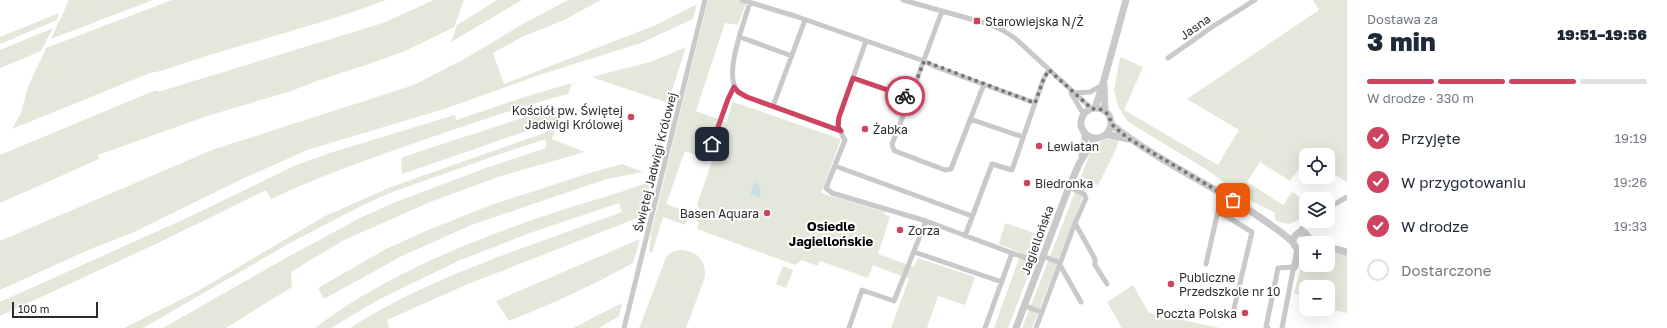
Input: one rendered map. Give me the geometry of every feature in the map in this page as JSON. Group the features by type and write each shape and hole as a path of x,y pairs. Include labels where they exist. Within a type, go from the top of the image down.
{"street":[{"name":"Świętej Jadwigi Królowej","path":"624,328 705,0"},
{"path":"742,0 924,61 1035,103"},
{"path":"903,0 992,25 1004,31 1016,39 1071,91 1093,109 1105,111"},
{"path":"1084,115 1093,109 1103,83 1126,0"},
{"name":"Jasna","path":"1168,58 1212,27 1255,0"},
{"path":"750,2 733,62 732,76 734,87 738,92 747,97 841,131"},
{"path":"942,11 892,144 895,151 945,170 952,169 984,84"},
{"path":"772,106 805,20"},
{"path":"740,37 792,56"},
{"path":"866,41 839,117 838,127 845,140 826,188 828,191 926,221 1012,253 1060,264 1081,302"},
{"path":"965,236 992,164 1012,170 1044,78 1049,70"},
{"path":"853,78 910,98"},
{"path":"1071,91 1090,92 1103,83"},
{"path":"1103,83 1105,111 1111,119 1111,124 1106,134"},
{"path":"712,144 728,99 734,87"},
{"path":"1071,91 1084,115 1082,124 1085,132 1095,138 1106,134 1129,139"},
{"path":"970,119 1023,137"},
{"path":"1111,124 1129,139 1276,227 1298,236 1303,228"},
{"name":"Jagiellońska","path":"1081,160 1085,132"},
{"name":"Jagiellońska","path":"1016,328 1069,187 1081,160 1095,138"},
{"path":"835,166 972,216"},
{"path":"1036,328 1075,223 1086,198 1084,194 1069,187"},
{"path":"1206,264 1223,194"},
{"path":"1335,204 1347,197"},
{"path":"1218,211 1252,232 1233,314"},
{"path":"849,328 862,290 894,301 926,221"},
{"path":"1075,223 1095,259 1095,265 1106,284"},
{"path":"1335,249 1347,252"},
{"path":"914,252 1002,282"},
{"path":"985,328 1012,253"},
{"path":"1282,328 1293,267 1299,256"},
{"path":"1292,274 1299,258"},
{"path":"1268,328 1266,326 1278,268 1293,267"},
{"path":"1025,306 1041,312"}],"shaded area":[{"path":"69,0 153,0 51,39"},
{"path":"172,0 386,0 330,19 161,71 150,73 12,129 21,113 28,87 46,48"},
{"path":"434,0 464,0 454,27 405,51 291,91 207,116 98,155 99,159 0,203 0,155 156,90 158,92 383,23"},
{"path":"497,0 522,0 451,42 457,25"},
{"path":"568,0 601,0 564,20 522,37 493,53 504,84 656,25 697,4 693,19 641,43 542,74 444,109 307,150 242,179 132,233 88,250 0,290 0,241 212,150 414,85 466,58 523,24"},
{"path":"708,0 747,0 738,25 725,23 696,111 726,122 733,102 841,139 821,193 885,212 884,214 890,217 878,254 914,267 918,258 975,277 965,305 938,296 927,328 891,328 909,279 873,265 868,278 820,261 818,266 802,260 795,265 697,229 699,222 695,220 694,216 703,213 704,210 699,209 697,204 717,148 714,146 710,149 706,159 685,151 666,204 690,213 685,225 663,217 652,253 649,252 651,233"},
{"path":"1313,0 1347,0 1347,182 1335,175 1335,148 1299,148 1299,169 1290,181 1260,162 1247,182 1283,205 1292,192 1299,196 1299,220 1294,222 1288,224 1275,220 1275,213 1239,194 1209,171 1128,122 1118,106 1114,90 1120,57 1143,67 1124,110 1218,165 1239,130 1187,99 1319,10"},
{"path":"59,13 57,20 0,44 0,37"},
{"path":"53,28 41,51 0,68 0,50"},
{"path":"686,47 668,103 591,77 650,62"},
{"path":"572,83 568,94 500,114 391,151 331,173 271,199 266,190 158,243 0,316 0,302 189,217 296,165 336,151 455,115 456,120 521,98"},
{"path":"565,104 552,139 585,152 501,176 430,202 342,241 291,272 292,287 226,328 163,328 293,254 364,216 393,203 483,169 546,148 546,139 387,194 290,243 143,328 124,328 196,292 325,216 391,187 547,132 550,123 402,174 401,158"},
{"path":"1108,138 1119,140 1117,147 1098,185 1088,183 1032,328 1022,328 1091,151 1094,145"},
{"path":"622,164 643,172 607,179 471,225 400,257 324,299 318,288 386,249 428,230 491,205"},
{"path":"650,182 645,215 468,284 387,320 389,328 350,328 415,292 449,277 622,212 619,203 530,233 458,261 378,300 331,328 315,328 365,294 392,279 447,253 532,220"},
{"path":"1005,223 1043,236 1008,328 994,328 1021,253 999,244"},
{"path":"640,239 633,263 588,287 541,308 509,321 496,301"},
{"path":"681,250 696,254 702,261 705,271 705,277 686,328 639,328 666,258 672,252"},
{"path":"1335,253 1347,255 1347,313 1335,310 1335,280 1299,280 1299,295 1295,294 1294,292 1300,272 1335,272"},
{"path":"783,266 793,270 786,288 776,284"},
{"path":"1133,285 1149,313 1220,328 1122,328 1107,302"},
{"path":"622,303 619,316 599,328 573,328"}],"water":[{"path":"755,182 759,185 761,192 760,198 750,194"}],"way so far":[{"path":"905,96 910,98 924,61 936,67 1035,103 1044,78 1049,70 1092,109 1095,108 1105,111 1111,119 1111,124 1129,139 1233,200"}],"place":[{"name":"Starowiejska N/Ż","path":"977,21"},
{"name":"Kościół pw. Świętej Jadwigi Królowej","path":"631,117"},
{"name":"Żabka","path":"865,129"},
{"name":"Lewiatan","path":"1039,146"},
{"name":"Biedronka","path":"1027,183"},
{"name":"Basen Aquara","path":"767,213"},
{"name":"Zorza","path":"900,230"},
{"name":"Publiczne Przedszkole nr 10","path":"1171,284"},
{"name":"Poczta Polska","path":"1245,313"}],"district":[{"name":"Osiedle Jagiellońskie","path":"831,234"}],"route":[{"path":"712,144 728,99 734,87 738,92 747,97 841,131 838,127 839,117 853,78 905,96"}]}
